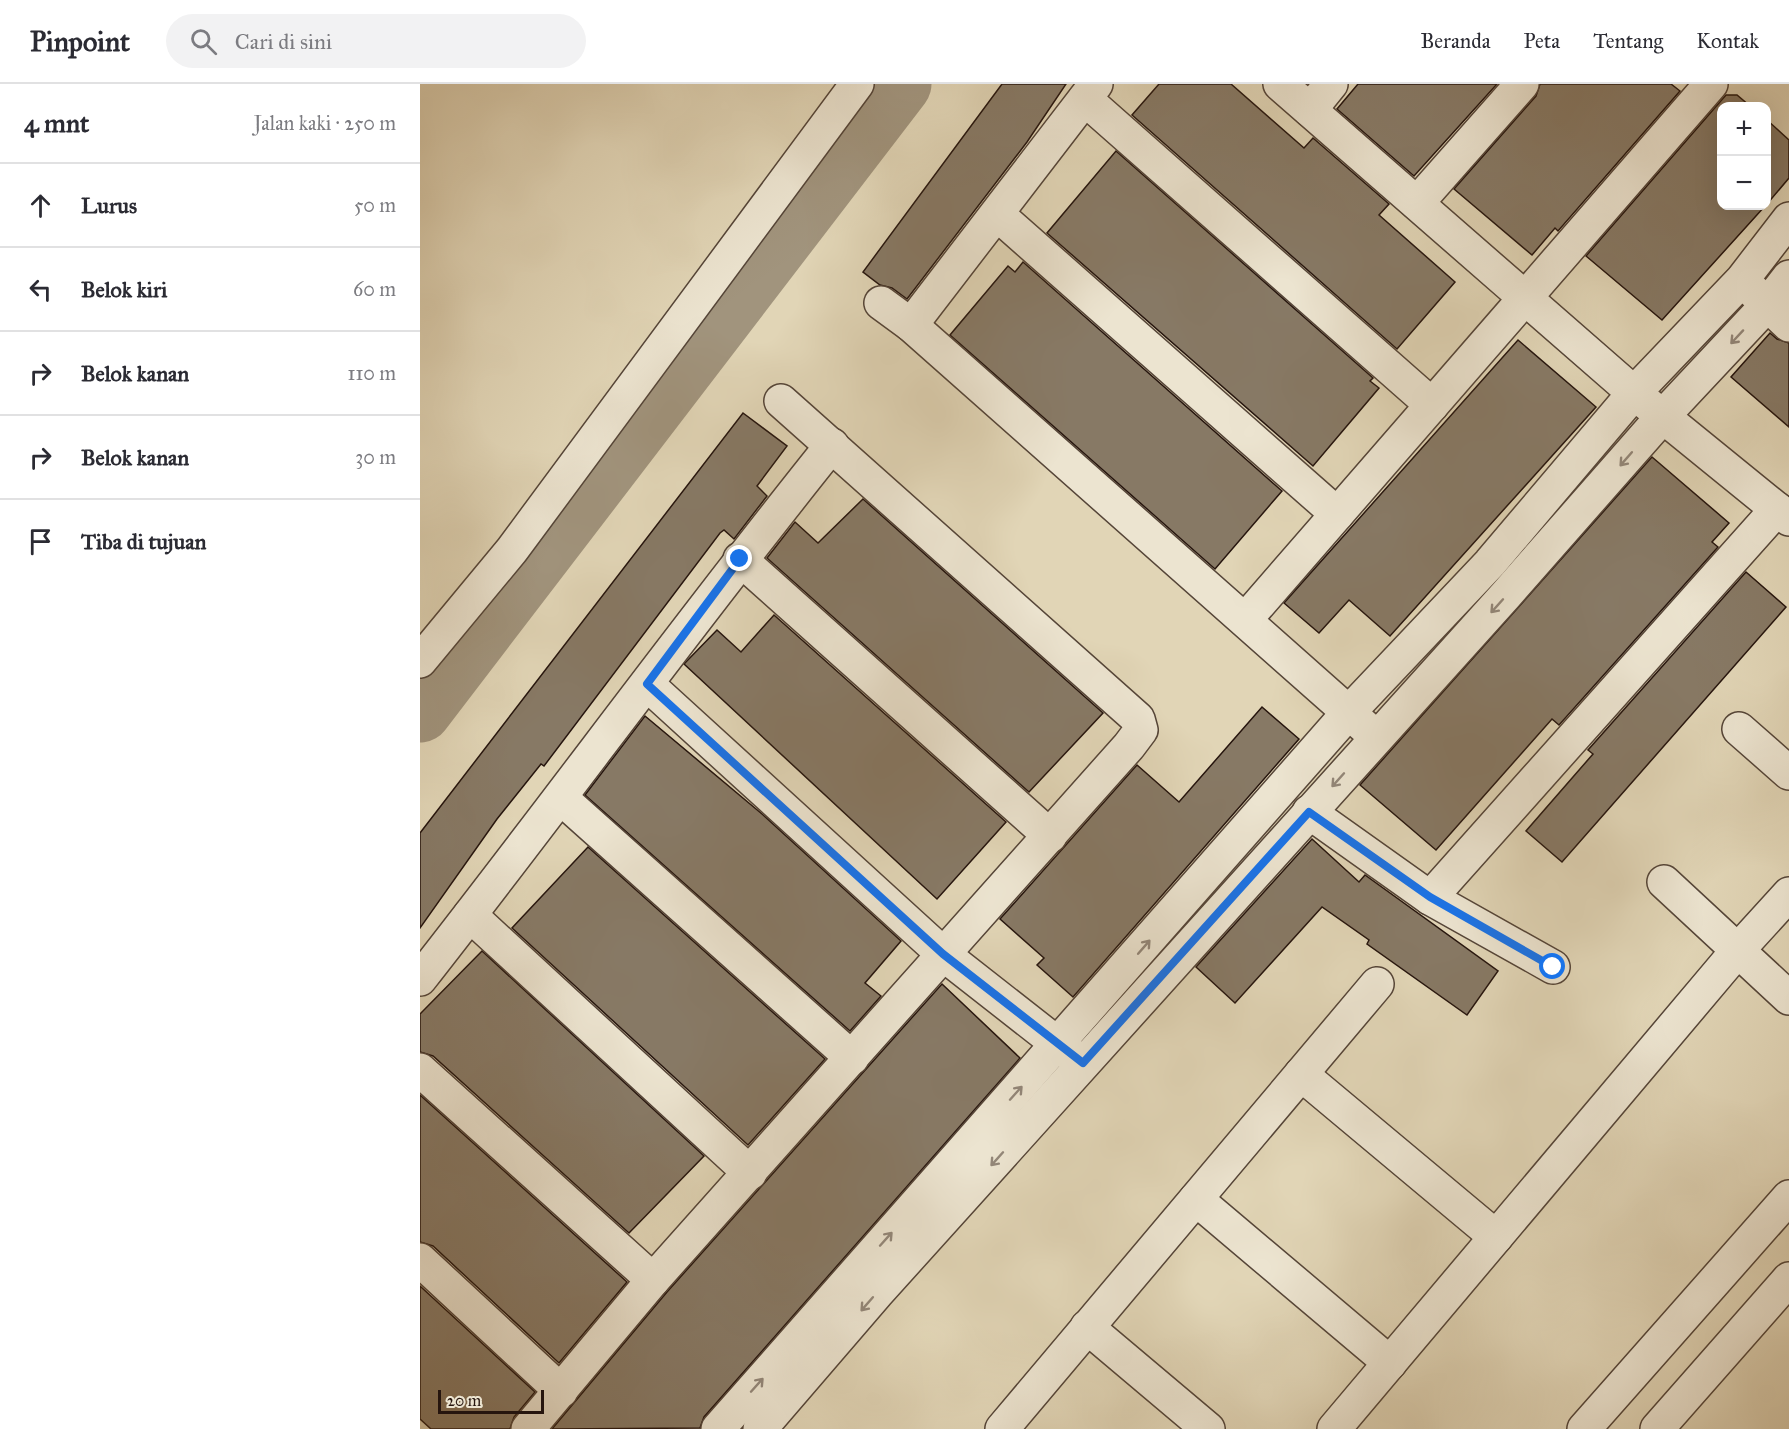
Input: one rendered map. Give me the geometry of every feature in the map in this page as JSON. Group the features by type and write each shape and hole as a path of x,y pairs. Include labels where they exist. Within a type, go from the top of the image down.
{"street":[{"path":"420,661 512,550 857,84"},
{"path":"1280,84 1634,393 1664,415 1783,514 1430,897"},
{"path":"1310,110 1331,84"},
{"path":"1417,203 1522,84"},
{"path":"1245,620 1711,84"},
{"path":"911,325 1090,92 1432,405"},
{"path":"997,214 1337,514"},
{"path":"760,1429 877,1293 1349,712 1490,563 1634,393 1742,280 1789,219"},
{"path":"718,1429 1071,1054 1309,812 1505,596 1664,415 1778,314 1789,277"},
{"path":"1742,280 1778,314"},
{"path":"881,303 911,325 1377,737"},
{"path":"528,1429 653,1280 1137,737 1141,723 781,401"},
{"path":"420,979 561,798 740,559 832,445"},
{"path":"740,559 1050,836"},
{"path":"647,684 943,954 1071,1054"},
{"path":"1739,729 1789,773"},
{"path":"561,798 852,1058"},
{"path":"1309,812 1430,897 1553,967"},
{"path":"1664,882 1789,998"},
{"path":"1334,1429 1738,950 1789,894"},
{"path":"470,915 750,1173"},
{"path":"1002,1429 1377,984"},
{"path":"420,1070 653,1280"},
{"path":"1301,1074 1496,1237"},
{"path":"1584,1429 1789,1197"},
{"path":"1196,1199 1390,1363"},
{"path":"420,1260 561,1391"},
{"path":"1657,1429 1789,1279"},
{"path":"1087,1328 1208,1429"}],"shaded area":[{"path":"857,84 897,84 420,711 420,661"}],"building":[{"path":"1002,84 1066,84 1027,142 907,299 892,288 880,285 863,272"},
{"path":"1159,84 1231,84 1304,148 1313,138 1389,204 1379,215 1455,282 1397,349 1132,115"},
{"path":"1358,84 1497,84 1414,176 1337,109"},
{"path":"1540,84 1671,84 1680,91 1558,231 1555,228 1532,255 1454,189 1536,96"},
{"path":"1726,95 1737,95 1745,102 1720,102"},
{"path":"1717,105 1717,210 1761,210 1662,320 1586,256"},
{"path":"1771,124 1789,140 1789,178 1771,199"},
{"path":"1116,151 1373,378 1370,381 1379,388 1313,466 1047,233"},
{"path":"1023,262 1282,491 1215,569 950,335 1008,266 1015,272"},
{"path":"1770,333 1777,339 1789,343 1789,427 1731,377"},
{"path":"1518,340 1596,407 1390,636 1349,600 1319,633 1284,603"},
{"path":"743,413 787,446 757,486 767,496 734,539 724,530 720,533 544,766 541,764 497,819 420,928 420,833"},
{"path":"1652,457 1729,523 1712,542 1718,547 1559,725 1552,719 1436,850 1360,785"},
{"path":"863,499 1103,713 1029,792 767,558 795,522 818,543"},
{"path":"1746,572 1786,607 1562,862 1526,831 1593,754 1588,750"},
{"path":"774,615 1006,822 937,899 684,664 717,630 741,652"},
{"path":"1262,707 1299,739 1073,997 1037,965 1044,958 1000,919 1137,765 1179,802"},
{"path":"645,716 762,814 901,941 865,983 881,996 850,1031 585,795"},
{"path":"1312,839 1359,882 1365,875 1498,971 1467,1015 1367,944 1369,940 1322,907 1235,1003 1196,967"},
{"path":"588,847 825,1059 748,1145 512,928"},
{"path":"482,951 704,1156 629,1233 433,1056 420,1052 420,1014"},
{"path":"942,984 1020,1058 704,1417 700,1428 552,1429 667,1292"},
{"path":"420,1095 627,1282 559,1363 433,1246 420,1242"},
{"path":"420,1286 535,1392 514,1417 510,1429 431,1429 420,1419"}],"waterway":[{"path":"420,711 900,84"}],"route":[{"path":"740,559 647,684 943,954 1083,1063 1309,812 1430,897 1553,967"}]}
